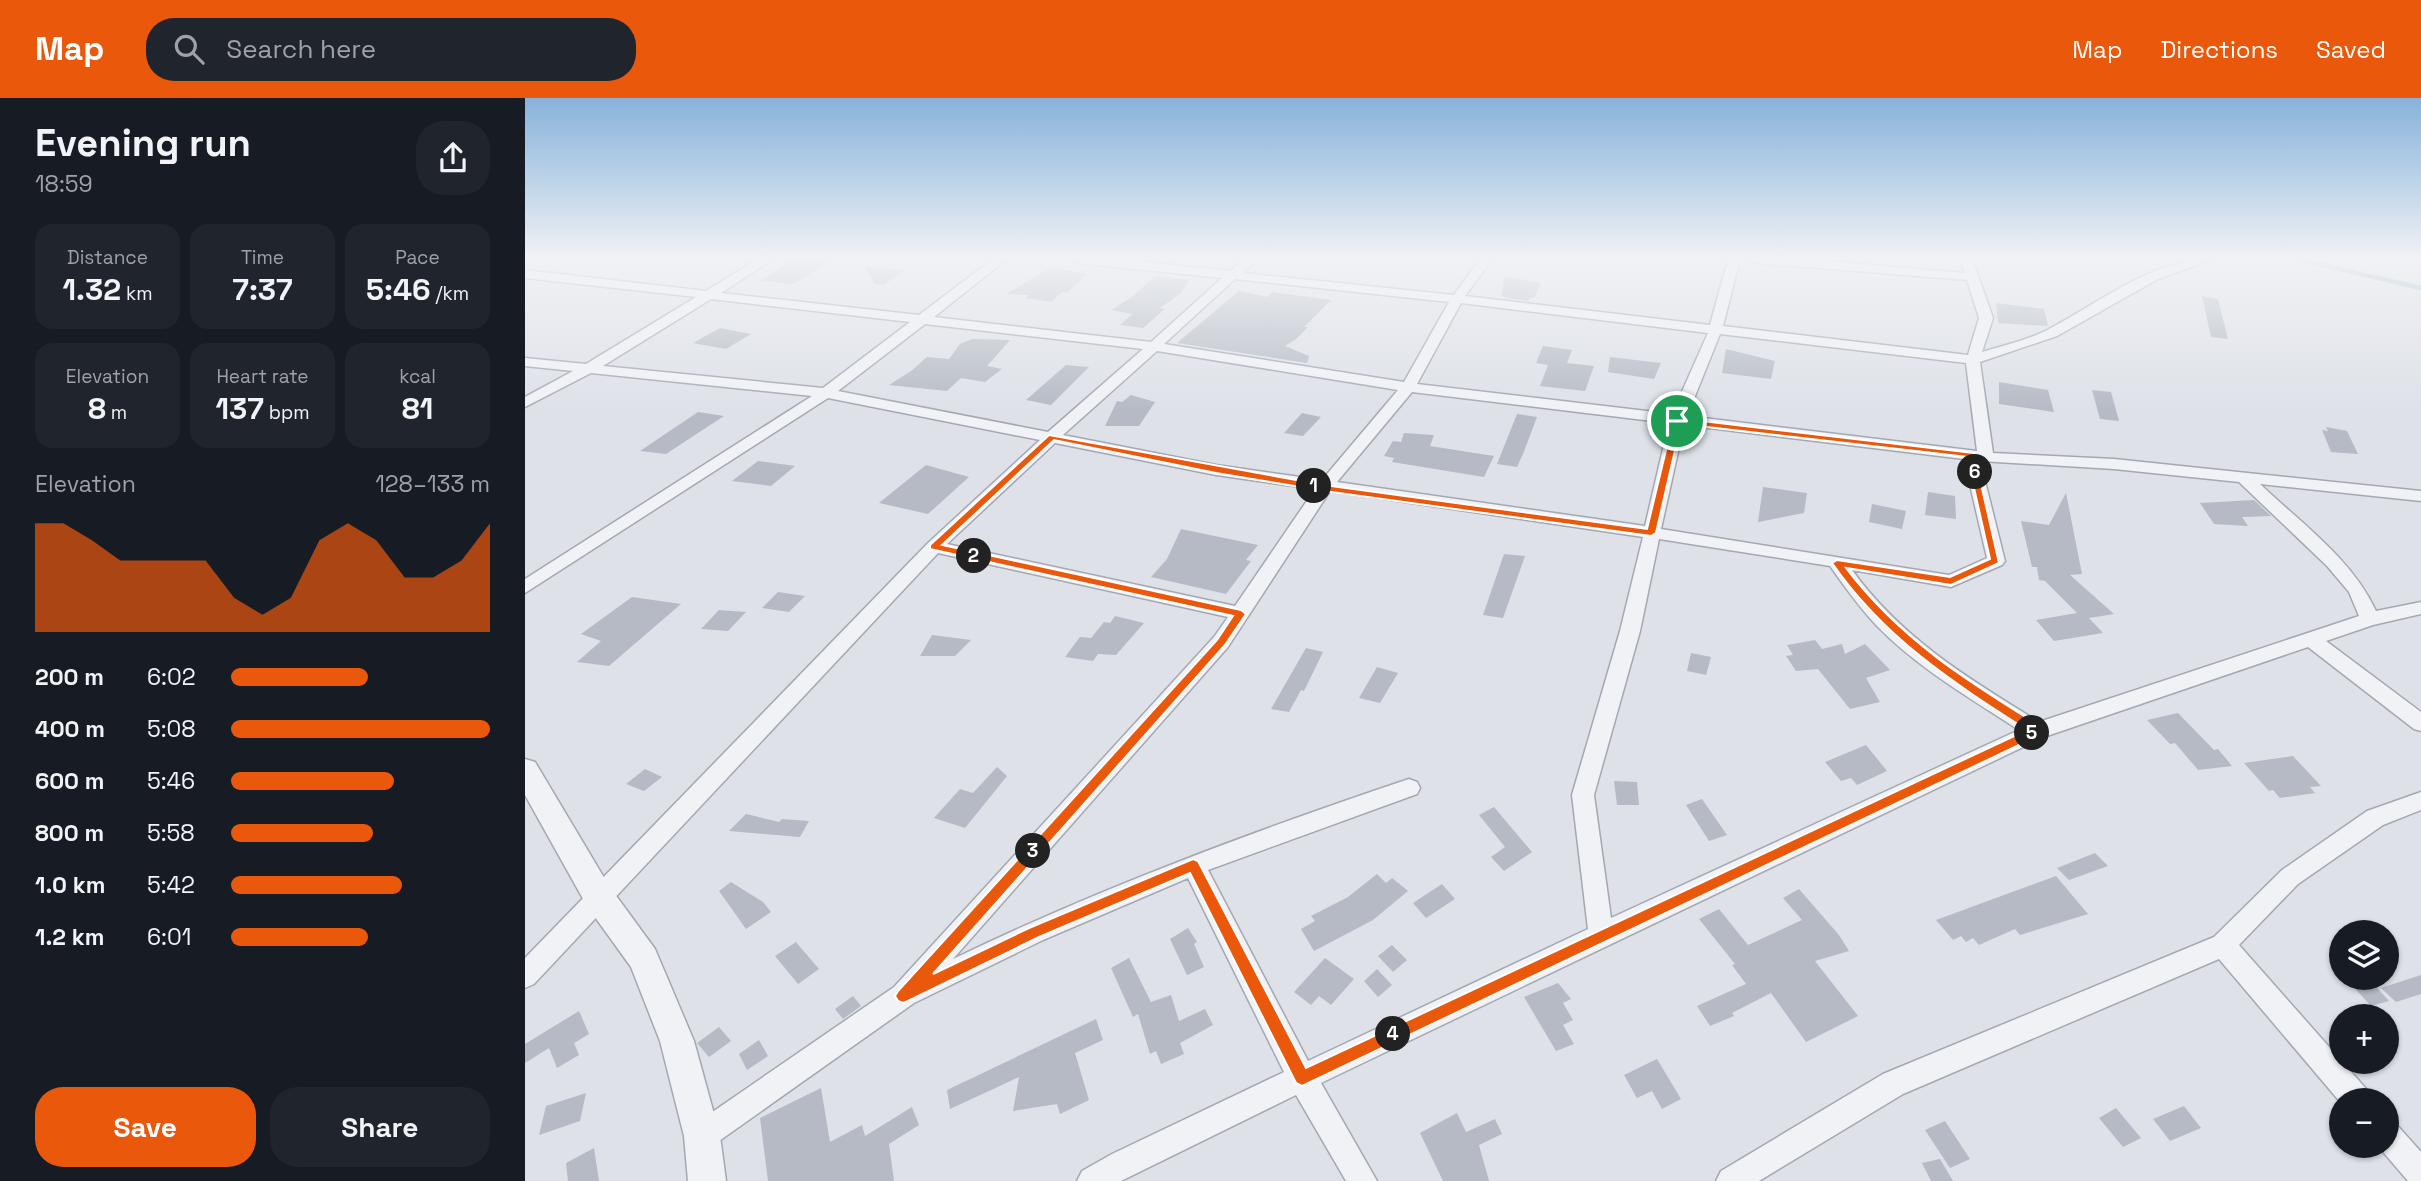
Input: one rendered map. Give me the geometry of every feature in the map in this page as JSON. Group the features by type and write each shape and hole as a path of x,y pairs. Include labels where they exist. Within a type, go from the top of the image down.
{"street":[{"path":"525,403 586,370 684,310"},
{"path":"844,310 1154,346 1408,387 1677,421 1978,456 2114,464 2421,496"},
{"path":"525,587 826,393 938,310"},
{"path":"525,976 934,547 1195,310"},
{"path":"903,996 1221,642 1324,488 1408,387 1451,310"},
{"path":"1542,310 1973,360 2052,333 2090,310"},
{"path":"1601,935 1583,795 1630,631 1677,421 1715,331 1721,310"},
{"path":"525,362 826,393 1216,470 1324,488 1651,533 1951,581 1996,561 1978,456 1973,360 1986,318 1983,310"},
{"path":"2243,477 2333,562 2357,590 2370,619"},
{"path":"934,547 1241,614"},
{"path":"1837,563 1868,604 1907,640 1949,675 2037,731"},
{"path":"1092,1181 1122,1164 1601,935 2037,731 2370,619 2421,608"},
{"path":"2312,640 2421,723"},
{"path":"525,770 599,896 644,959 677,1041 702,1136 707,1181"},
{"path":"702,1136 903,996 1034,932 1193,865 1409,788"},
{"path":"1731,1181 1892,1084 2223,945 2290,877 2375,818 2421,801"},
{"path":"1193,865 1302,1078 1362,1181"},
{"path":"2223,945 2347,1088"},
{"path":"2399,1149 2421,1174"}],"building":[{"path":"1111,310 1164,310 1143,328 1120,325 1133,314"},
{"path":"1217,310 1321,310 1296,339 1285,346 1309,356 1307,363 1177,343"},
{"path":"1997,310 2044,310 2048,326 1998,323"},
{"path":"2205,310 2221,310 2228,339 2211,337"},
{"path":"720,328 751,334 726,349 693,343"},
{"path":"972,339 1010,340 987,366 1002,369 985,382 961,378 947,391 889,385 927,357 949,359 960,344"},
{"path":"1543,346 1572,350 1567,363 1594,366 1585,391 1540,386 1548,365 1536,363"},
{"path":"1726,349 1775,361 1771,379 1722,373"},
{"path":"1610,357 1661,363 1654,379 1608,372"},
{"path":"1066,365 1089,367 1051,405 1026,400"},
{"path":"1999,382 2048,390 2054,412 1999,404"},
{"path":"2092,390 2111,392 2119,421 2100,419"},
{"path":"1131,395 1155,402 1139,426 1105,426 1117,401 1122,402"},
{"path":"698,412 724,416 666,454 640,451"},
{"path":"1302,413 1321,417 1303,436 1284,433"},
{"path":"1517,414 1537,417 1523,454 1517,467 1497,464"},
{"path":"2326,427 2347,431 2358,454 2331,452 2322,430 2328,431"},
{"path":"1404,433 1434,435 1430,446 1494,456 1484,477 1392,462 1394,458 1384,456 1393,441 1401,442"},
{"path":"758,461 795,466 771,486 732,481"},
{"path":"926,465 969,477 928,514 879,503"},
{"path":"1763,487 1807,493 1804,513 1758,522"},
{"path":"1928,492 1955,496 1956,519 1925,515"},
{"path":"2066,493 2082,574 2070,575 2114,614 2089,618 2103,633 2054,641 2036,620 2077,613 2045,581 2039,580 2037,567 2032,567 2021,521 2049,525"},
{"path":"2254,500 2271,516 2242,517 2248,526 2214,524 2200,503"},
{"path":"1872,504 1906,511 1902,529 1869,522"},
{"path":"1181,529 1258,545 1246,560 1251,561 1226,594 1151,577 1167,559"},
{"path":"1504,554 1525,556 1503,618 1483,615"},
{"path":"778,592 805,596 789,612 762,608"},
{"path":"632,597 681,604 609,666 577,662 601,641 581,634"},
{"path":"719,610 746,612 728,631 701,629"},
{"path":"1115,616 1144,623 1116,655 1098,654 1093,661 1065,657 1080,637 1091,638 1104,622 1110,623"},
{"path":"932,635 971,640 955,656 920,656"},
{"path":"1815,640 1822,649 1842,644 1845,654 1865,644 1890,670 1866,678 1880,702 1850,709 1818,669 1796,671 1786,656 1793,655 1787,645"},
{"path":"1306,648 1323,652 1304,691 1301,690 1289,712 1271,709"},
{"path":"1691,653 1711,657 1706,675 1687,671"},
{"path":"1377,667 1398,673 1380,703 1359,698"},
{"path":"2178,713 2214,750 2218,749 2232,766 2198,770 2175,743 2170,744 2147,720"},
{"path":"1866,745 1887,771 1857,785 1851,778 1841,781 1825,762"},
{"path":"2293,756 2321,786 2310,787 2315,793 2280,798 2273,790 2269,791 2244,763"},
{"path":"997,767 1007,776 965,828 934,818 960,789 973,793"},
{"path":"645,769 662,777 644,791 626,784"},
{"path":"1614,781 1637,782 1639,805 1617,805"},
{"path":"1702,799 1727,835 1709,841 1686,805"},
{"path":"1494,807 1532,852 1504,871 1491,857 1505,847 1479,815"},
{"path":"746,814 779,822 782,819 809,821 800,837 729,831"},
{"path":"2095,853 2108,866 2069,880 2057,868"},
{"path":"1377,874 1386,883 1392,878 1408,891 1373,920 1314,951 1301,929 1315,921 1311,916 1348,897"},
{"path":"2056,876 2088,914 2020,935 2015,929 1979,945 1973,938 1966,942 1961,936 1953,940 1936,920"},
{"path":"731,882 763,902 771,912 746,929 719,891"},
{"path":"1442,884 1455,899 1426,918 1413,903"},
{"path":"1799,889 1839,935 1849,951 1815,961 1858,1016 1806,1042 1771,993 1732,1013 1734,1016 1710,1026 1697,1006 1746,984 1732,965 1735,964 1699,919 1719,909 1748,945 1802,920 1783,898"},
{"path":"1188,928 1197,942 1194,944 1204,967 1187,975 1170,939"},
{"path":"796,942 819,969 798,984 775,956"},
{"path":"1392,945 1407,960 1393,972 1378,956"},
{"path":"1129,958 1151,1002 1171,995 1179,1021 1205,1009 1213,1025 1180,1043 1184,1054 1161,1064 1156,1051 1150,1054 1138,1014 1133,1017 1111,968"},
{"path":"1325,958 1354,979 1331,1005 1319,996 1311,1005 1294,992"},
{"path":"1377,969 1392,985 1378,997 1364,981"},
{"path":"2421,975 2421,994 2396,1002 2383,990 2399,990 2399,982"},
{"path":"1558,983 1571,999 1563,1003 1573,1020 1563,1025 1574,1044 1556,1051 1524,997"},
{"path":"2356,990 2379,990 2389,1001 2378,1004 2369,1004"},
{"path":"853,996 861,1006 843,1019 835,1009"},
{"path":"579,1011 589,1034 574,1043 579,1055 557,1068 549,1048 525,1063 525,1044"},
{"path":"1096,1019 1103,1040 1075,1053 1089,1100 1060,1114 1057,1104 1013,1111 1019,1077 950,1109 947,1090"},
{"path":"719,1027 731,1041 709,1057 697,1043"},
{"path":"759,1040 768,1056 747,1070 739,1054"},
{"path":"1657,1059 1681,1099 1662,1109 1652,1091 1637,1098 1624,1075"},
{"path":"821,1088 830,1142 862,1125 865,1136 912,1107 919,1125 889,1144 894,1181 768,1181 760,1118"},
{"path":"586,1093 580,1121 539,1135 546,1106"},
{"path":"2184,1106 2201,1128 2170,1141 2153,1119"},
{"path":"2116,1108 2141,1138 2123,1147 2099,1118"},
{"path":"1457,1113 1466,1132 1495,1119 1502,1134 1479,1145 1489,1181 1443,1181 1420,1133"},
{"path":"1945,1121 1970,1159 1950,1168 1925,1130"},
{"path":"594,1148 599,1181 568,1181 566,1163"},
{"path":"1940,1159 1953,1181 1931,1181 1922,1163"}],"route":[{"path":"1677,421 1971,455 1996,561 1951,581 1837,563 1868,604 1907,640 1949,675 2037,731 1302,1078 1193,865 1034,932 903,996 1221,642 1241,614 934,547 1052,437 1216,470 1324,488 1651,533 1677,421"}]}
